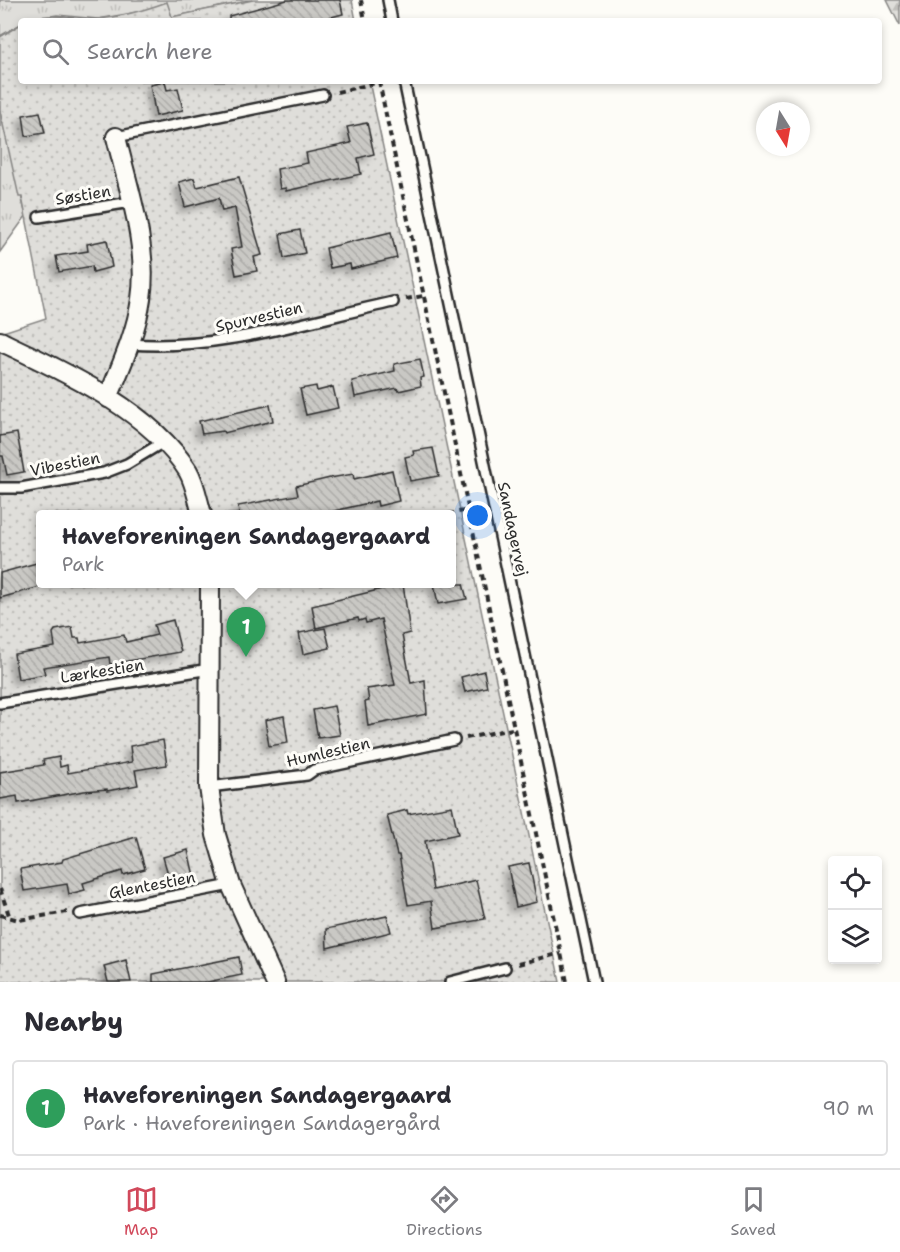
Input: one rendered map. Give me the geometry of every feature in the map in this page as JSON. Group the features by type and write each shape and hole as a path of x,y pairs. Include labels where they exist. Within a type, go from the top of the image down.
{"street":[{"path":"108,398 130,344 141,288 142,249 116,137"},
{"path":"0,342 38,359 108,398 147,425 165,441 189,472 201,510"},
{"path":"210,588 208,788 216,835 231,885 275,982"}],"lane":[{"path":"388,0 391,18"},
{"name":"Sandagervej","path":"405,84 594,982"},
{"path":"116,137 323,95"},
{"name":"Søstien","path":"39,217 131,202"},
{"name":"Spurvestien","path":"130,344 168,347 209,343 393,302"},
{"name":"Vibestien","path":"0,488 21,488 104,473 127,464 165,441"},
{"name":"Lærkestien","path":"0,703 210,669"},
{"name":"Humlestien","path":"208,788 307,775 314,770 454,740"},
{"name":"Glentestien","path":"80,914 231,885"},
{"path":"450,982 505,968"}],"path":[{"path":"360,0 364,18"},
{"path":"323,95 371,84"},
{"path":"380,84 512,729 567,982"},
{"path":"456,512 469,510"},
{"path":"454,740 512,729"},
{"path":"0,889 10,918"},
{"path":"0,915 19,920 79,909 80,914"},
{"path":"505,968 561,953"}],"green space":[{"path":"0,0 253,0 172,17 166,3 144,11 104,18 57,15 18,18 18,26 0,36"},
{"path":"253,0 352,0 355,18 106,18 133,13 167,2 172,17"},
{"path":"887,0 900,0 900,26"},
{"path":"44,16 75,18 36,18"},
{"path":"18,26 18,84 370,84 560,982 0,982 0,333 46,318 22,197 19,197 0,111 0,37"},
{"path":"0,106 26,216 0,252"}],"building":[{"path":"287,0 340,0 343,14 327,18 229,18 229,16"},
{"path":"166,84 167,90 178,88 183,110 156,116 150,85"},
{"path":"40,112 45,133 26,136 23,115"},
{"path":"367,123 374,154 358,158 361,174 286,191 286,188 280,189 277,169 308,163 306,153 351,143 347,127"},
{"path":"239,177 262,255 254,257 257,271 236,275 231,249 242,247 235,208 222,211 219,198 185,207 179,182 194,178 197,187"},
{"path":"300,230 305,253 284,258 280,234"},
{"path":"391,232 397,258 351,269 350,264 330,268 326,248"},
{"path":"107,240 112,267 93,272 92,266 59,272 56,256 88,251 87,244"},
{"path":"420,359 424,377 420,378 421,386 398,391 397,388 355,397 352,381 395,371 394,364"},
{"path":"316,386 317,391 333,387 338,408 306,415 300,389"},
{"path":"270,405 273,421 224,433 223,431 202,434 199,421"},
{"path":"17,433 24,472 7,475 3,456 0,456 0,436"},
{"path":"433,448 439,476 410,481 405,457 414,455 413,451"},
{"path":"392,470 399,501 378,506 377,501 338,510 238,510 238,506 298,495 296,486 353,474 354,479"},
{"path":"36,563 36,588 0,598 0,573"},
{"path":"456,584 463,584 467,599 438,604 435,588 456,588"},
{"path":"386,588 404,588 410,633 402,635 411,683 425,680 427,714 368,726 365,702 369,701 367,689 395,685 381,619 366,623 365,619 359,621 358,618 316,628 312,606"},
{"path":"173,620 181,652 110,664 109,657 43,667 45,674 18,679 14,654 55,647 53,633 55,630 72,627 74,638 79,638 80,643 124,635 126,642 157,635 154,625"},
{"path":"325,628 330,648 303,654 299,633"},
{"path":"484,671 487,687 465,692 461,677"},
{"path":"334,706 340,735 318,738 313,710"},
{"path":"284,716 288,743 269,746 265,720"},
{"path":"163,740 167,765 135,770 138,785 107,791 107,789 84,791 18,803 17,796 0,799 0,772 44,765 43,760 59,757 60,767 67,765 68,773 132,762 130,746"},
{"path":"452,806 458,834 425,841 433,890 476,880 485,919 435,928 431,901 408,905 399,855 397,855 387,815 407,810 408,814"},
{"path":"136,837 145,869 123,875 122,871 83,883 85,890 69,894 67,884 24,891 20,869 62,862 63,859"},
{"path":"188,850 194,876 176,881 174,873 168,874 163,857"},
{"path":"529,863 537,902 516,907 508,867"},
{"path":"387,916 391,932 327,948 326,929"},
{"path":"239,957 242,975 207,982 153,982 153,974"},
{"path":"126,960 131,982 108,982 104,966"}],"place":[{"name":"Haveforeningen Sandagergaard","path":"246,657"}]}
